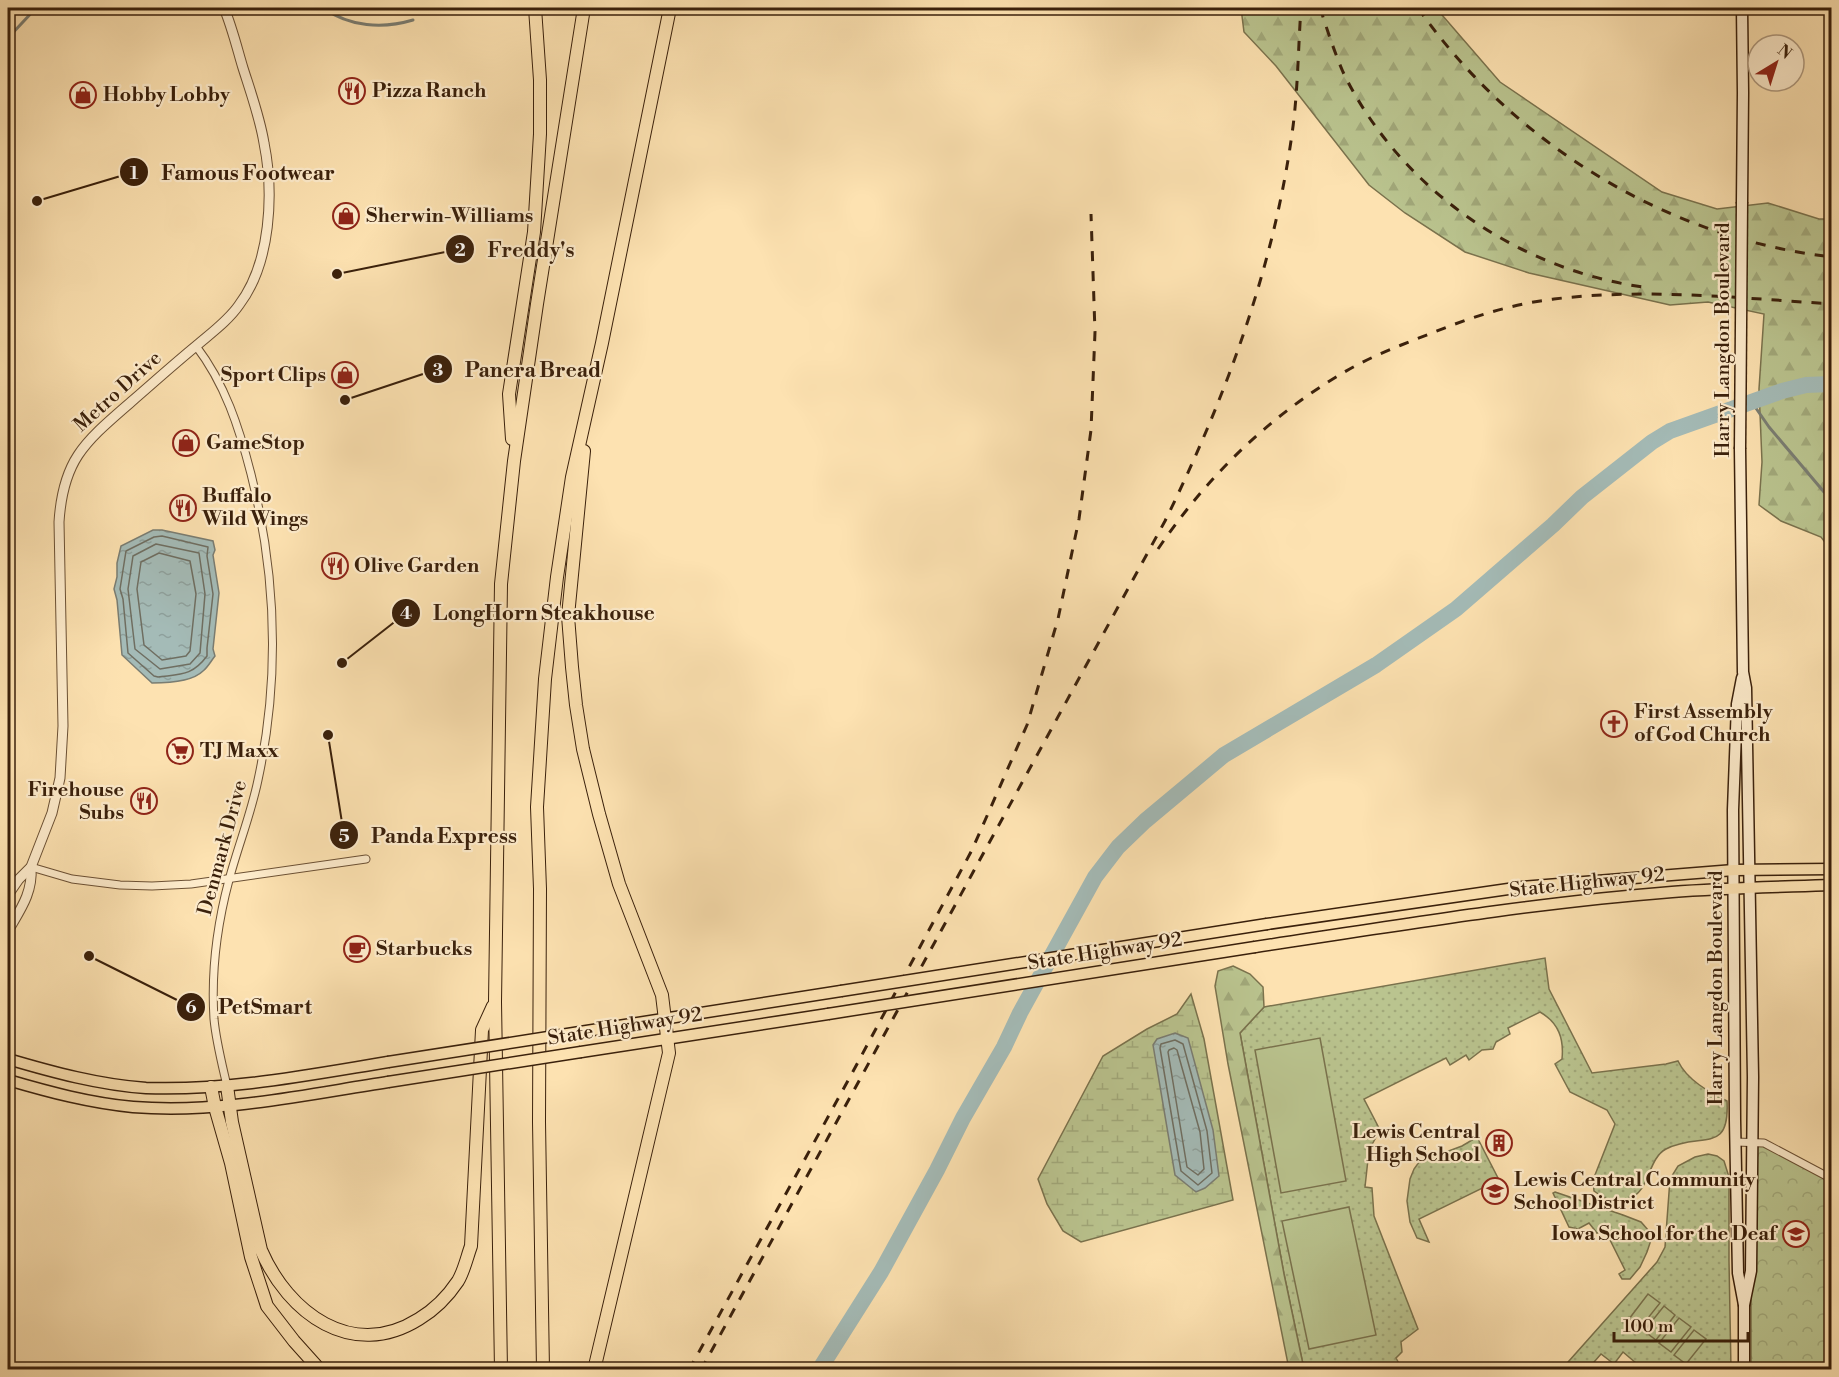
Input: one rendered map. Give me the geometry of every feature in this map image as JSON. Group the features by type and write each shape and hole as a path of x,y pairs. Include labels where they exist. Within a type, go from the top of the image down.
{"highway":[{"path":"514,461 509,394 534,232 540,134 536,8"},
{"path":"501,1370 495,1002 501,584 514,461 584,8"},
{"path":"543,1370 539,1122 540,889 537,807 545,680 556,577 572,477 670,8"},
{"path":"665,33 676,8"},
{"path":"587,411 568,616 576,705 583,749 599,814 620,884 662,995 669,1053 594,1370"},
{"path":"227,1086 234,1133 261,1250 278,1282 301,1307 341,1330 364,1336 378,1336 394,1332 426,1315 442,1301 459,1279 471,1246 482,1030 495,1002"},
{"path":"211,1087 231,1163 251,1257 267,1306 320,1370"}],"main road":[{"name":"Harry Langdon Boulevard","path":"1742,8 1740,449 1753,1077 1751,1271 1744,1305"},
{"name":"Harry Langdon Boulevard","path":"1743,672 1737,704 1735,746 1733,888 1738,1273 1744,1305 1744,1370"},
{"name":"State Highway 92","path":"8,1059 107,1083 144,1088 227,1086 1267,924 1522,888 1749,869 1832,870"},
{"name":"State Highway 92","path":"8,1080 60,1095 132,1107 231,1106 1465,915 1670,892 1832,885"}],"street":[{"name":"Metro Drive","path":"8,895 31,867 52,813 60,778 63,726 59,522 64,483 68,472 78,454 93,436 237,308 249,289 261,255 268,213 268,178 264,140 224,8"},
{"name":"Denmark Drive","path":"196,345 216,374 239,431 260,512 272,595 272,676 267,728 252,806 229,878 218,930 214,974 214,1020 227,1086"},
{"path":"31,867 72,879 120,885 191,884 366,859"},
{"name":"Metro Drive","path":"8,932 27,896 32,881 31,867"},
{"path":"1736,1142 1764,1143 1832,1179"}],"green space":[{"path":"1241,8 1436,8 1500,82 1662,192 1717,209 1768,203 1819,219 1831,219 1831,550 1821,537 1781,521 1759,505 1762,462 1759,389 1764,314 1708,302 1670,305 1529,273 1465,252 1405,213 1369,185 1276,66 1244,32"},
{"path":"1545,958 1549,989 1592,1073 1678,1061 1693,1080 1727,1101 1727,1118 1724,1129 1718,1136 1710,1139 1679,1144 1666,1149 1655,1160 1645,1183 1635,1196 1618,1201 1598,1194 1594,1191 1593,1180 1615,1124 1607,1110 1570,1092 1555,1064 1562,1059 1559,1032 1552,1021 1540,1012 1508,1028 1510,1034 1496,1042 1493,1049 1482,1050 1469,1060 1466,1055 1450,1065 1446,1058 1364,1099 1380,1130 1369,1150 1365,1187 1372,1188 1374,1216 1418,1329 1401,1342 1402,1352 1396,1358 1402,1369 1304,1369 1284,1274 1240,1033 1264,1007"},
{"path":"1233,966 1250,974 1263,987 1264,1007 1240,1033 1284,1274 1304,1369 1289,1369 1228,1064 1215,986 1218,971"},
{"path":"1191,994 1204,1039 1233,1200 1081,1242 1063,1231 1047,1204 1038,1179 1103,1056 1177,1014"},
{"path":"1320,1038 1346,1181 1281,1193 1255,1050"},
{"path":"1477,1137 1499,1180 1419,1219 1429,1242 1417,1238 1410,1222 1407,1201 1414,1169 1419,1162 1462,1146"},
{"path":"1751,1142 1764,1143 1831,1179 1832,1369 1751,1370"},
{"path":"1708,1154 1724,1161 1729,1177 1731,1369 1643,1369 1623,1352 1614,1364 1601,1354 1588,1369 1561,1370 1657,1262 1665,1247 1670,1179 1678,1166 1695,1157"},
{"path":"1553,1193 1641,1222 1649,1231 1651,1240 1647,1252 1640,1267 1630,1279 1622,1279 1619,1274 1625,1270 1605,1230 1597,1233 1589,1223 1578,1229 1569,1227"},
{"path":"1349,1207 1376,1335 1309,1349 1282,1221"},
{"path":"1648,1294 1660,1303 1640,1328 1629,1319"},
{"path":"1664,1306 1675,1315 1656,1340 1644,1331"},
{"path":"1679,1318 1691,1327 1671,1352 1659,1343"},
{"path":"1694,1330 1706,1339 1686,1364 1674,1355"}],"water":[{"path":"153,530 213,541 219,593 213,649 215,656 198,675 164,683 152,683 122,655 114,589 121,546"},
{"path":"1175,1033 1188,1038 1213,1130 1219,1176 1205,1188 1196,1192 1175,1175 1153,1045 1157,1039"}],"waterway":[{"path":"8,38 36,8"},
{"path":"324,8 344,19 367,25 390,25 413,20"},
{"path":"439,12 447,8"},
{"path":"819,1370 881,1272 1095,877 1118,847 1145,821 1224,755 1376,665 1456,609 1582,497 1652,442 1670,431 1782,391 1806,385 1832,384"},
{"path":"1751,401 1769,427 1824,492 1832,497"}],"railway":[{"path":"701,1370 1165,521 1187,475 1227,381 1273,235 1284,185 1294,118 1301,8"},
{"path":"1320,8 1343,72 1367,115 1397,153 1431,188 1470,219 1512,244 1556,265 1603,279 1651,288"},
{"path":"1418,8 1456,57 1499,101 1547,141 1598,176 1653,205 1710,229 1770,246 1832,257"},
{"path":"689,1370 972,850 1027,725 1058,619 1079,519 1091,430 1095,332 1091,214"},
{"path":"1158,549 1217,474 1263,430 1288,410 1314,391 1363,362 1462,322 1523,304 1554,299 1623,294 1693,295 1832,304"},
{"path":"206,1370 209,1365"}],"place":[{"name":"Pizza Ranch","path":"352,91"},
{"name":"Hobby Lobby","path":"83,95"},
{"name":"Famous Footwear","path":"37,201"},
{"name":"Sherwin-Williams","path":"346,216"},
{"name":"Freddy's","path":"337,274"},
{"name":"Sport Clips","path":"345,375"},
{"name":"Panera Bread","path":"345,400"},
{"name":"GameStop","path":"186,443"},
{"name":"Buffalo Wild Wings","path":"183,508"},
{"name":"Olive Garden","path":"335,566"},
{"name":"LongHorn Steakhouse","path":"342,663"},
{"name":"First Assembly of God Church","path":"1614,724"},
{"name":"Panda Express","path":"328,735"},
{"name":"TJ Maxx","path":"180,751"},
{"name":"Firehouse Subs","path":"144,801"},
{"name":"Starbucks","path":"357,949"},
{"name":"PetSmart","path":"89,956"},
{"name":"Lewis Central High School","path":"1499,1143"},
{"name":"Lewis Central Community School District","path":"1495,1191"},
{"name":"Iowa School for the Deaf","path":"1796,1234"}]}
